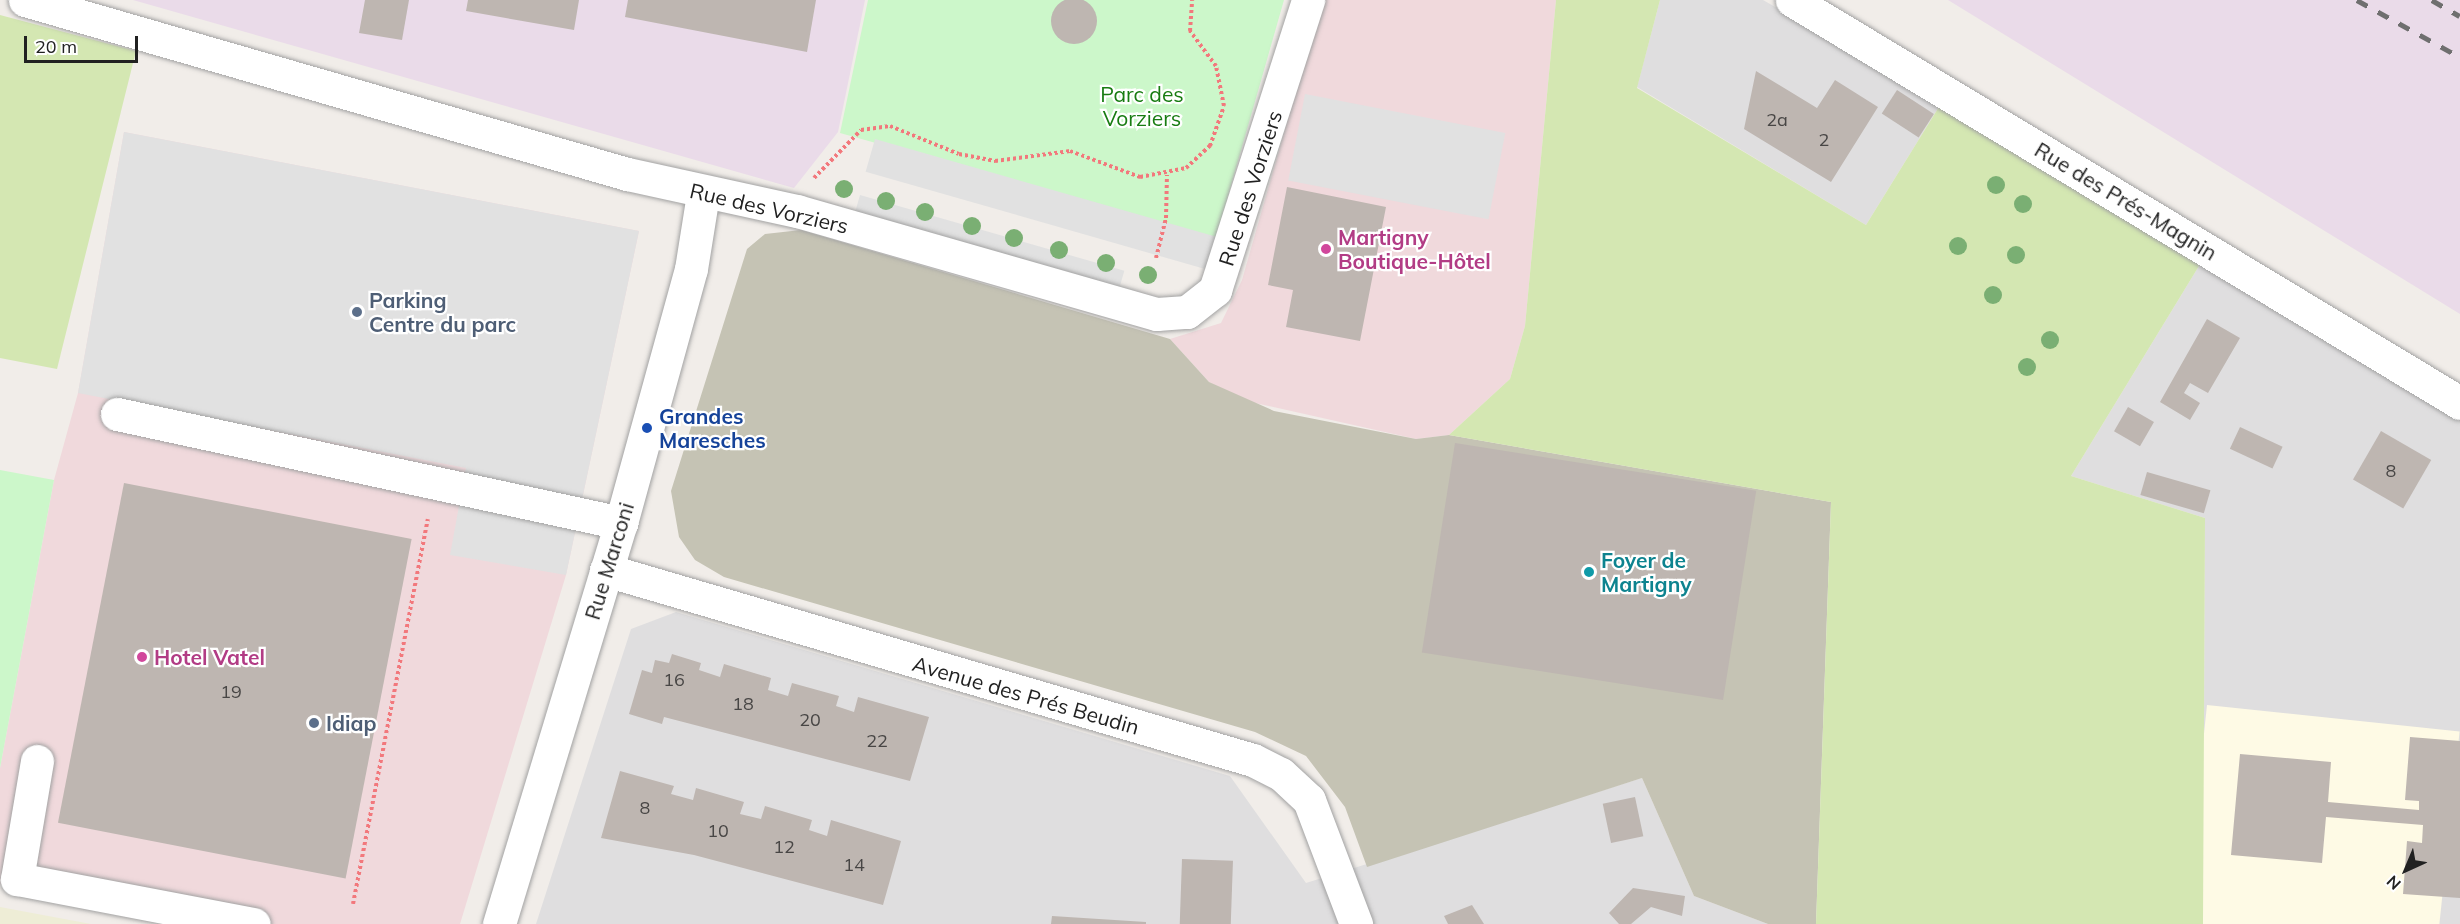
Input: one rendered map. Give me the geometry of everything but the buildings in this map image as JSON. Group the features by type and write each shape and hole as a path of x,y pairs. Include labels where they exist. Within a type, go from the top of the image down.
{"street":[{"name":"Rue des Vorziers","path":"24,0 703,194 797,211 1146,312 1187,312 1215,290 1308,0"},
{"name":"Rue des Prés-Magnin","path":"1792,0 2460,403"},
{"name":"Rue Marconi","path":"499,924 621,523 691,269 703,194"},
{"path":"117,414 436,480 621,523"},
{"name":"Avenue des Prés Beudin","path":"606,570 1253,760 1281,774 1309,800 1356,924"},
{"path":"37,761 17,879 254,924"}],"path":[{"path":"806,186 861,130 890,126 959,154 995,161 1070,151 1120,172 1167,175 1186,168 1210,146 1224,106 1216,66 1190,31 1192,0"},
{"path":"1156,258 1166,218 1167,175"},
{"path":"353,904 436,480"}],"shaded area":[{"path":"133,0 865,0 838,132 794,188"},
{"path":"1322,0 1556,0 1525,326 1510,379 1449,435 1416,439 1237,399 1209,382 1170,339 1221,323 1242,280"},
{"path":"1660,0 1763,0 1942,102 1866,225 1637,87"},
{"path":"1948,0 2460,0 2460,314 2364,255"},
{"path":"1305,94 1505,133 1488,219 1288,180"},
{"path":"124,132 639,231 566,575 460,924 205,924 0,884 0,768 54,480 78,393"},
{"name":"Parking Centre du parc","path":"124,132 639,231 566,575 450,555 466,468 78,393"},
{"path":"875,139 1216,237 1207,270 866,172"},
{"path":"860,195 1124,271 1119,289 855,213"},
{"path":"801,230 1170,339 1209,382 1274,411 1416,439 1449,435 1831,502 1816,924 1768,924 1694,896 1642,778 1367,867 1345,807 1306,756 1255,732 724,577 695,560 679,537 671,491 747,249 765,234"},
{"path":"2202,261 2460,409 2460,924 2203,924 2205,518 2071,476"},
{"path":"676,612 1230,776 1306,883 1642,778 1694,896 1768,924 536,924 631,629"},
{"path":"2207,705 2460,732 2439,924 2184,923"}],"green space":[{"name":"Parc des Vorziers","path":"868,0 1284,0 1216,238 840,133"},
{"path":"1556,0 1660,0 1637,88 1866,225 1942,102 2202,261 2071,476 2205,518 2203,924 1816,924 1831,502 1449,435 1510,379 1525,326"},
{"path":"0,15 136,51 57,369 0,358"},
{"path":"0,470 54,480 0,768"},
{"path":"0,907 91,924 0,924"}],"railway":[{"path":"2357,0 2460,57"},
{"path":"2432,0 2460,16"}],"place":[{"name":"Martigny Boutique-Hôtel","path":"1326,249"},
{"name":"Parking Centre du parc","path":"357,312"},
{"name":"Grandes Maresches","path":"647,428"},
{"name":"Foyer de Martigny","path":"1589,572"},
{"name":"Hotel Vatel","path":"142,657"},
{"name":"Idiap","path":"314,723"}]}
